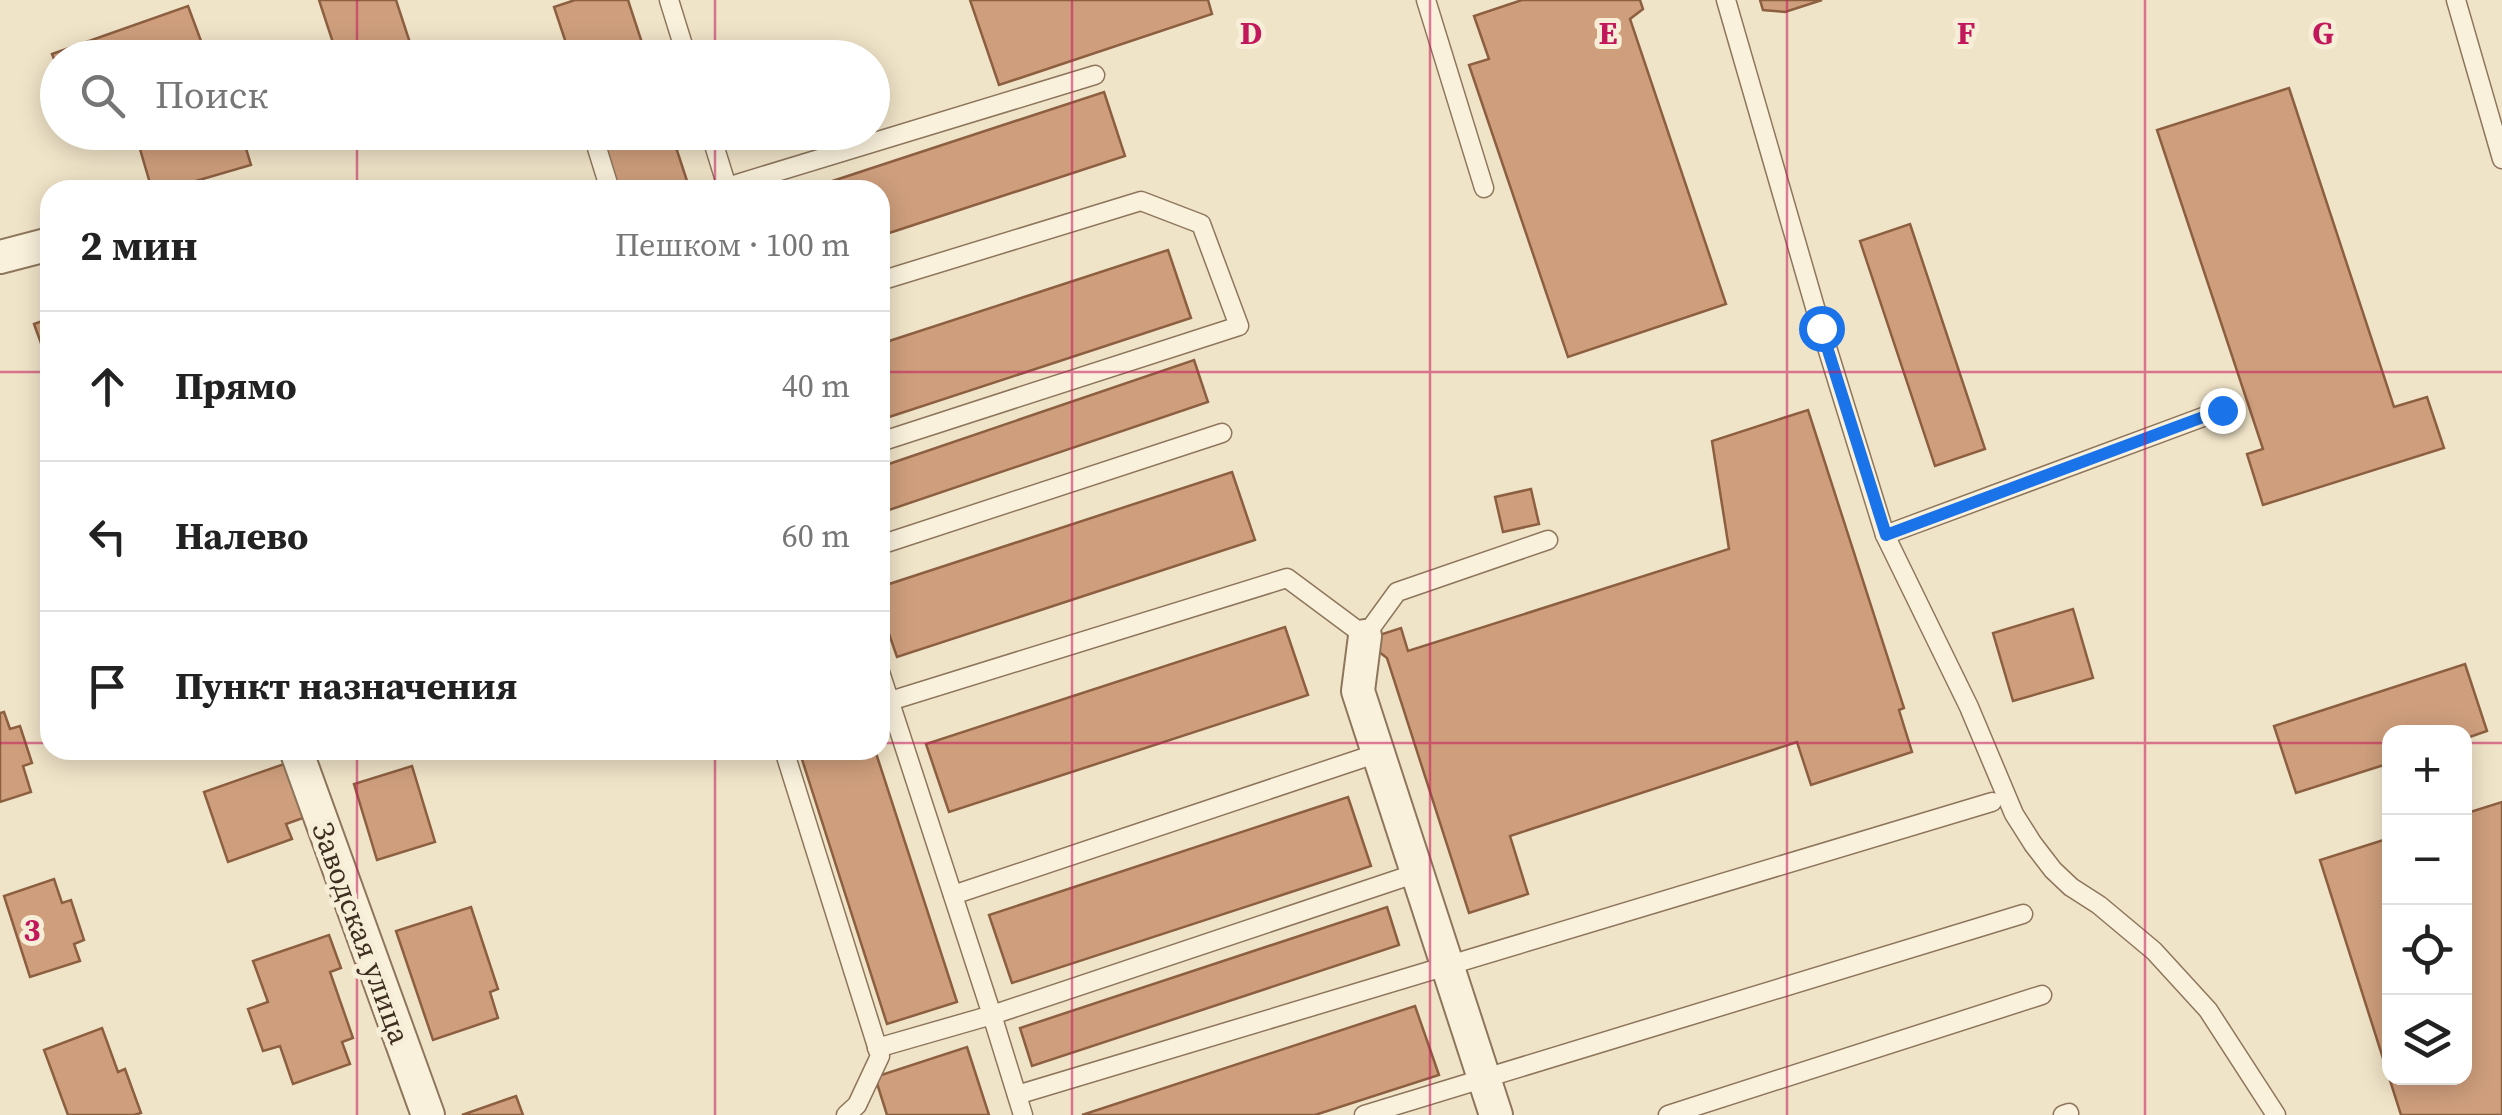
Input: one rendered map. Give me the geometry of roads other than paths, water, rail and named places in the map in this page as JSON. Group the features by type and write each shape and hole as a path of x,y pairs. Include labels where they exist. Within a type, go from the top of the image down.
{"street":[{"path":"0,257 40,247"},
{"path":"1366,636 1358,691 1496,1115"},
{"name":"Заводская улица","path":"300,760 428,1115"}],"lane":[{"path":"668,0 681,40"},
{"path":"1426,0 1484,188"},
{"path":"1726,0 1886,535 1969,707 2014,814 2032,844 2071,887 2154,951 2208,1010 2276,1115"},
{"path":"2459,1 2502,159"},
{"path":"890,139 1095,75"},
{"path":"598,150 607,180"},
{"path":"716,150 725,180"},
{"path":"757,180 854,150"},
{"path":"890,278 1140,201 1201,224 1239,326 890,439"},
{"path":"1886,535 2222,410"},
{"path":"890,542 1222,433"},
{"path":"1023,1115 890,701 1287,578 1366,636 1397,592 1548,540"},
{"path":"952,895 1378,754"},
{"path":"787,760 880,1056 854,1112"},
{"path":"1017,1095 1992,802"},
{"path":"877,1048 992,1015 1417,874"},
{"path":"1364,1115 2023,914"},
{"path":"1668,1115 2042,995"}]}
